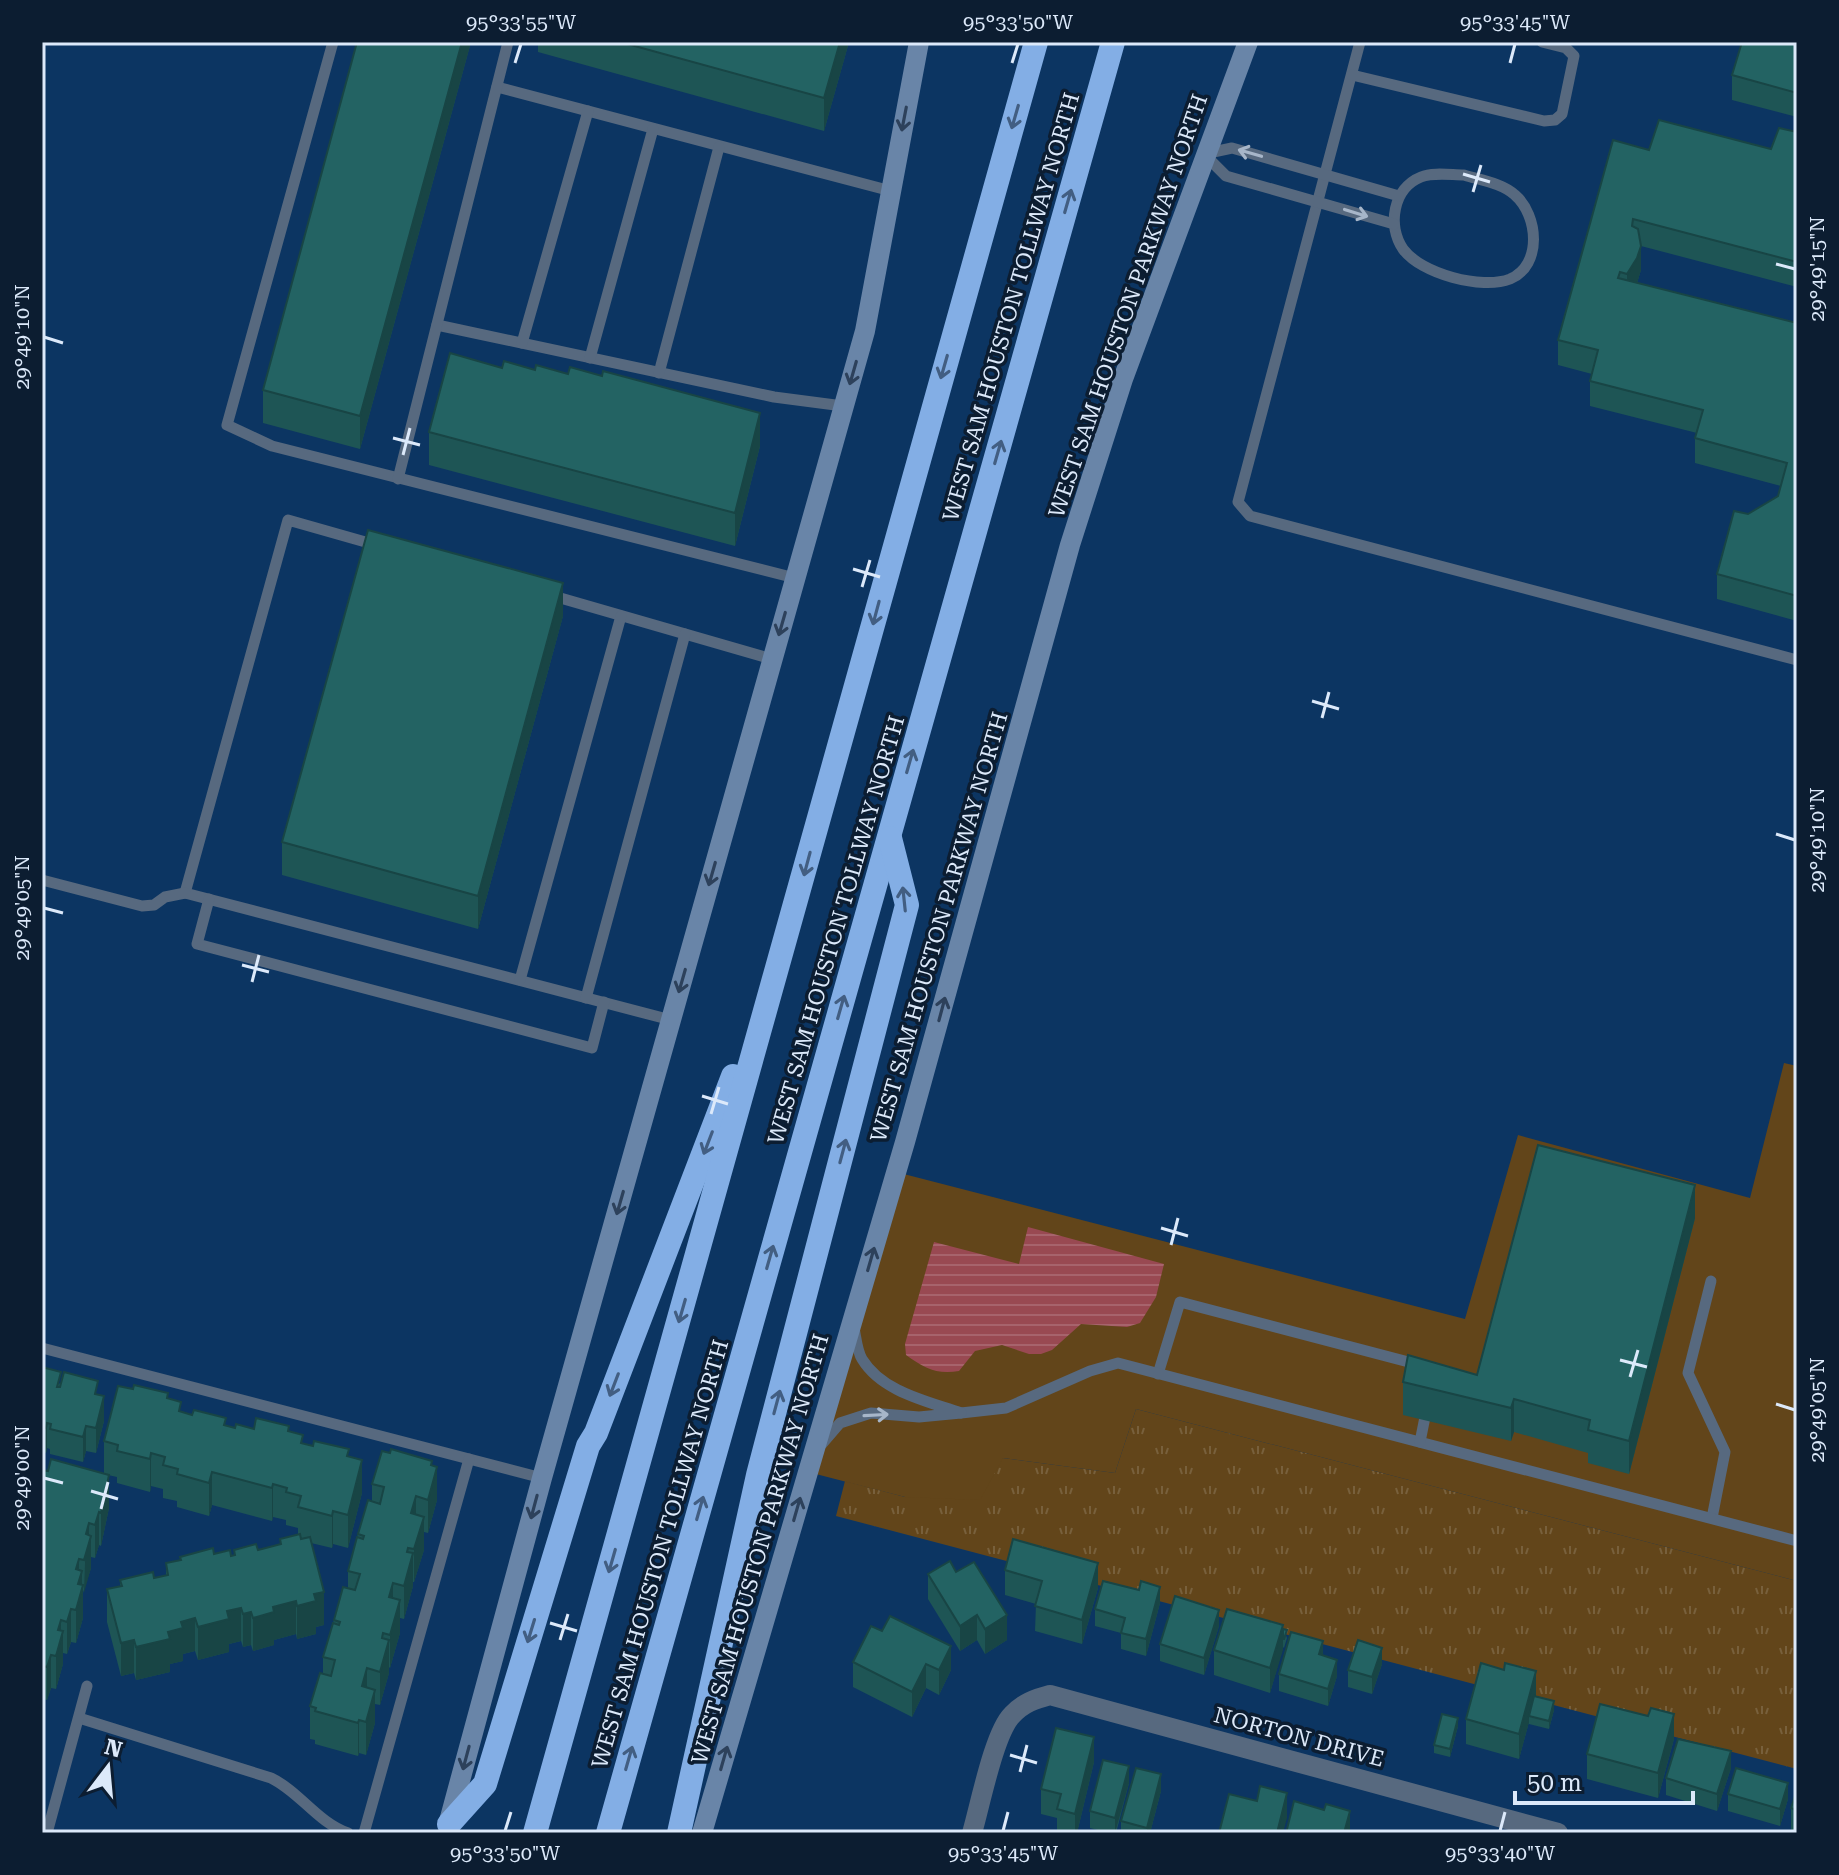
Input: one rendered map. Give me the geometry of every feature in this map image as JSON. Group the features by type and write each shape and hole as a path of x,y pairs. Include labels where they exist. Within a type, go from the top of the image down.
{"highway":[{"name":"WEST SAM HOUSTON TOLLWAY NORTH","path":"535,1833 1036,42"},
{"name":"WEST SAM HOUSTON TOLLWAY NORTH","path":"608,1833 1113,42"},
{"path":"679,1833 758,1475 907,905 889,836"},
{"path":"447,1829 485,1784 588,1446 596,1433 786,939"}],"main road":[{"path":"447,1829 542,1478 865,331 919,42"},
{"name":"WEST SAM HOUSTON PARKWAY NORTH","path":"702,1833 905,1142 1070,545 1123,379 1248,42"}],"street":[{"name":"NORTON DRIVE","path":"972,1833 998,1742 1009,1716 1027,1702 1050,1695 1558,1833"}],"lane":[{"path":"333,42 227,425 272,446 795,578"},
{"path":"398,479 508,42"},
{"path":"1360,42 1238,502 1250,516 1797,660"},
{"path":"1352,75 1544,121 1555,120 1562,114 1574,56 1566,48 1542,42"},
{"path":"497,87 891,191"},
{"path":"522,343 588,111"},
{"path":"590,358 653,129"},
{"path":"659,373 719,147"},
{"path":"1204,154 1232,148 1399,196"},
{"path":"1204,154 1226,176 1394,224"},
{"path":"1464,175 1492,183 1515,194 1529,214 1534,237 1532,254 1525,267 1511,278 1494,281 1430,272 1410,259 1396,239 1394,224 1399,196 1411,183 1424,176 1464,175"},
{"path":"437,325 774,397 843,406"},
{"path":"185,893 288,520 394,551"},
{"path":"545,594 772,659"},
{"path":"520,980 621,616"},
{"path":"586,998 685,634"},
{"path":"42,880 142,906 154,905 165,897 185,893 671,1020"},
{"path":"209,899 197,944 592,1048 604,1002"},
{"path":"1711,1281 1688,1373 1725,1452 1712,1518"},
{"path":"1158,1374 1180,1302 1434,1369"},
{"path":"852,1322 860,1357 881,1380 961,1413"},
{"path":"42,1348 542,1478"},
{"path":"814,1454 840,1423 871,1413 919,1417 1006,1408 1090,1371 1118,1363 1797,1541"},
{"path":"1420,1442 1428,1398"},
{"path":"364,1833 469,1459"},
{"path":"47,1833 87,1686"},
{"path":"79,1718 271,1778 285,1785 330,1825 348,1833"}],"green space":[{"path":"1784,1063 1797,1066 1797,1581 1136,1409 1115,1473 1003,1458 980,1500 905,1497 808,1472 896,1172 1465,1319 1518,1135 1750,1198"},
{"path":"1136,1409 1797,1581 1797,1769 836,1516 845,1481 905,1497 1003,1458 1115,1473"}],"shaded area":[{"path":"1028,1227 1164,1264 1156,1297 1140,1323 1127,1327 1081,1324 1052,1350 1041,1354 1029,1354 1002,1345 975,1351 959,1371 931,1369 906,1355 905,1344 934,1242 1019,1264"}],"building":[{"path":"357,42 462,42 360,416 263,390"},
{"path":"620,42 840,42 824,98"},
{"path":"1742,42 1797,42 1797,93 1732,75"},
{"path":"1659,120 1771,149 1779,128 1797,132 1797,262 1633,219 1632,226 1638,229 1641,246 1627,274 1620,272 1618,278 1797,323 1797,596 1717,574 1734,511 1748,514 1778,496 1787,463 1695,438 1703,410 1590,381 1598,350 1558,340 1613,140 1649,150"},
{"path":"450,353 502,368 504,361 535,370 536,365 568,374 570,367 602,376 603,371 760,413 735,513 429,432"},
{"path":"368,530 563,583 478,896 282,842"},
{"path":"1538,1145 1695,1185 1629,1441 1588,1430 1590,1420 1514,1399 1511,1408 1403,1382 1408,1355 1477,1375"},
{"path":"42,1367 61,1372 57,1387 60,1387 64,1372 98,1381 95,1394 104,1396 96,1428 86,1426 83,1437 50,1429 51,1424 47,1423 46,1428 42,1427"},
{"path":"134,1385 168,1393 167,1398 181,1402 179,1411 192,1415 194,1410 226,1418 224,1425 235,1428 236,1424 254,1429 256,1418 289,1426 288,1431 303,1435 301,1443 313,1446 314,1441 349,1449 347,1456 362,1460 348,1515 333,1511 332,1516 298,1507 301,1496 273,1484 272,1488 212,1472 209,1483 177,1474 178,1469 163,1465 165,1457 151,1453 150,1459 117,1451 118,1445 104,1441 118,1386 133,1389"},
{"path":"391,1449 432,1461 431,1465 437,1467 428,1500 416,1496 411,1513 424,1517 414,1549 408,1548 407,1552 413,1553 404,1586 393,1583 389,1597 400,1600 390,1635 383,1633 382,1638 389,1640 380,1672 367,1668 362,1686 375,1690 366,1722 359,1720 358,1723 315,1711 316,1708 310,1706 320,1673 331,1676 335,1660 323,1657 333,1623 339,1625 340,1622 334,1620 343,1587 355,1590 360,1574 348,1571 357,1537 363,1539 364,1536 358,1534 368,1500 380,1504 384,1487 372,1484 382,1451 390,1453"},
{"path":"51,1459 109,1475 101,1513 95,1525 89,1523 86,1534 91,1536 84,1560 79,1559 76,1569 82,1571 78,1584 83,1585 76,1610 71,1609 67,1622 61,1620 58,1630 63,1631 56,1656 51,1655 47,1667 42,1666 42,1470 48,1471"},
{"path":"300,1534 301,1539 310,1537 324,1592 314,1594 316,1601 297,1606 296,1601 273,1607 274,1612 253,1618 251,1612 243,1614 241,1608 227,1611 229,1619 198,1627 195,1618 181,1622 183,1628 168,1632 170,1639 136,1647 134,1640 121,1643 107,1589 122,1586 120,1580 153,1572 154,1578 168,1575 166,1563 213,1548 214,1554 230,1550 231,1556 235,1555 234,1550 256,1544 258,1550 281,1544 280,1539"},
{"path":"1013,1539 1098,1563 1082,1620 1035,1606 1042,1581 1005,1570"},
{"path":"950,1561 956,1572 974,1562 1007,1615 985,1629 977,1615 960,1626 928,1574"},
{"path":"1103,1581 1139,1590 1141,1581 1160,1587 1146,1639 1121,1633 1125,1618 1095,1609"},
{"path":"1175,1596 1219,1610 1204,1658 1160,1644"},
{"path":"1227,1609 1283,1625 1270,1668 1214,1650"},
{"path":"890,1616 951,1646 939,1670 926,1664 912,1692 853,1662 871,1626 882,1631"},
{"path":"1291,1632 1323,1641 1319,1654 1337,1660 1328,1689 1279,1674"},
{"path":"1358,1640 1382,1648 1372,1677 1348,1670"},
{"path":"1481,1663 1504,1670 1505,1663 1536,1671 1519,1734 1466,1719"},
{"path":"1534,1696 1554,1701 1549,1721 1529,1716"},
{"path":"1600,1704 1648,1716 1651,1708 1674,1714 1658,1773 1587,1754"},
{"path":"1442,1714 1458,1718 1450,1749 1434,1745"},
{"path":"1056,1728 1094,1737 1075,1814 1057,1809 1061,1794 1041,1789"},
{"path":"1678,1739 1731,1751 1717,1794 1666,1778"},
{"path":"1103,1760 1129,1766 1115,1818 1090,1811"},
{"path":"1136,1768 1161,1774 1147,1828 1121,1821"},
{"path":"1736,1768 1788,1783 1780,1809 1728,1794"},
{"path":"1260,1786 1287,1793 1277,1833 1219,1833 1229,1794 1257,1801"},
{"path":"1797,1790 1797,1810 1791,1808"},
{"path":"1294,1801 1324,1810 1326,1804 1350,1811 1344,1833 1286,1833"}]}
